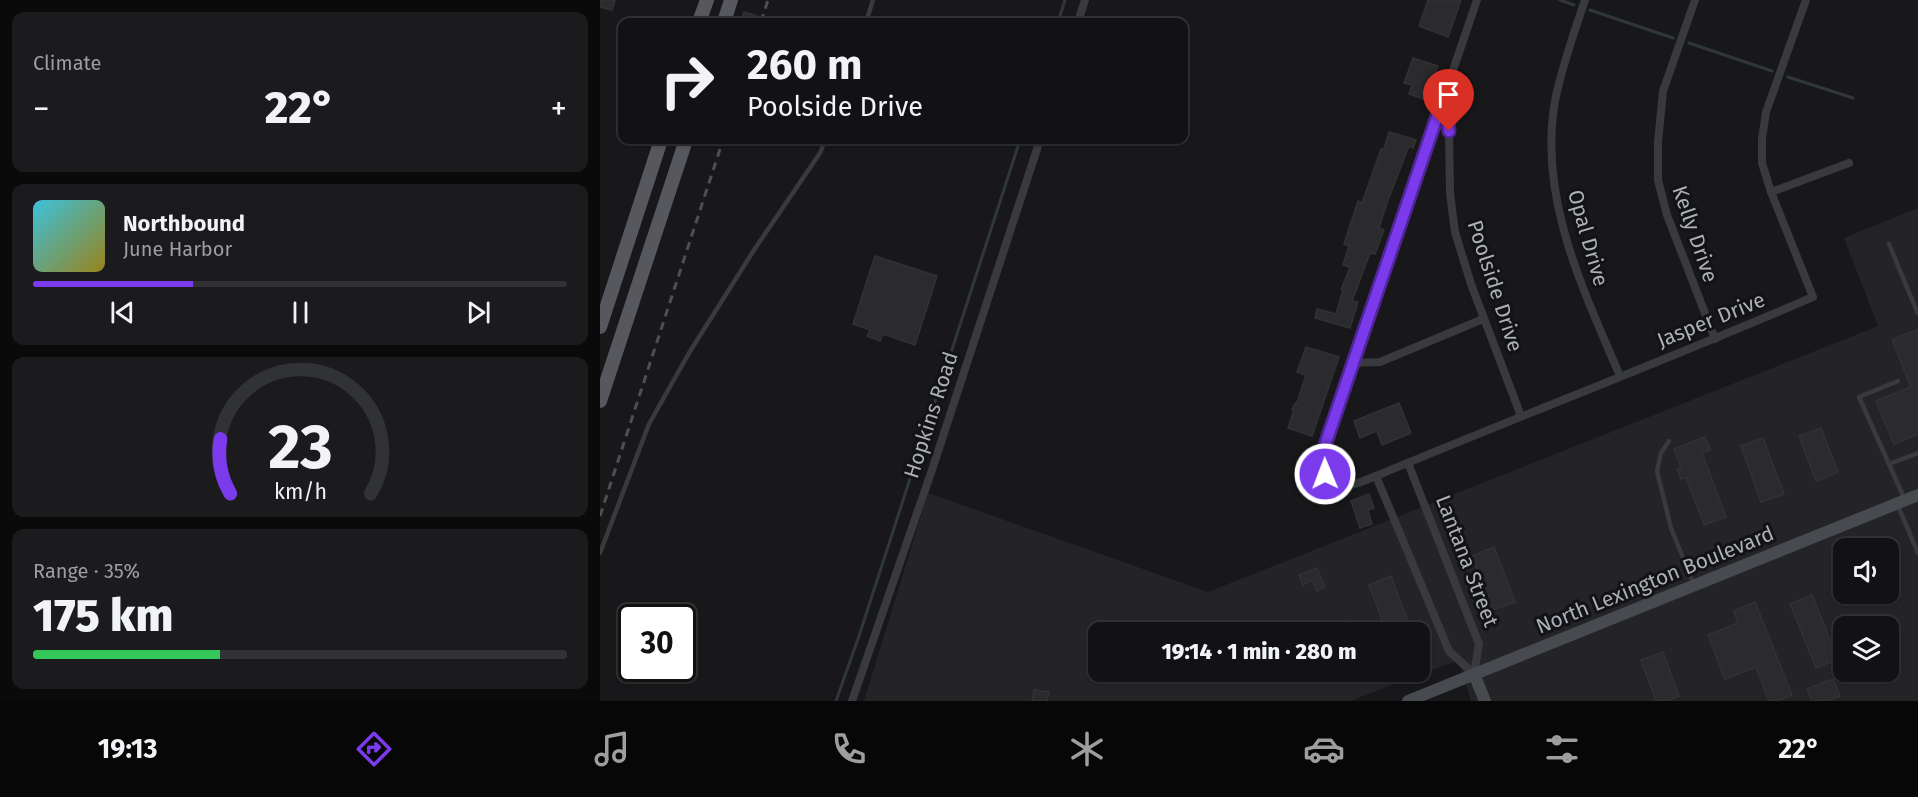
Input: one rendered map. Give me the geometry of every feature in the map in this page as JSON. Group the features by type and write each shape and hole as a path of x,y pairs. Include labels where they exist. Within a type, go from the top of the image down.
{"main road":[{"path":"700,18 706,0"},
{"path":"725,18 731,0"},
{"path":"600,327 660,144"},
{"path":"600,401 685,144"}],"street":[{"path":"1078,18 1085,0"},
{"path":"1477,0 1353,363 1380,362 1484,319"},
{"name":"Opal Drive","path":"1585,0 1568,51 1555,102 1552,142 1553,180 1560,222 1576,271 1620,376"},
{"name":"Kelly Drive","path":"1695,0 1663,91 1658,142 1658,180 1670,225 1715,339"},
{"name":"Jasper Drive","path":"1353,363 1322,454 1325,474 1342,485 1350,485 1376,476 1813,297 1771,192 1762,163 1762,139 1766,112 1806,0"},
{"name":"Poolside Drive","path":"1445,93 1449,131 1450,194 1455,232 1470,284 1521,416"},
{"name":"Hopkins Road","path":"852,701 932,470 1039,144"},
{"path":"1771,192 1849,163"},
{"name":"Lantana Street","path":"1408,463 1479,644 1474,674"},
{"path":"1376,476 1449,651 1474,674 1485,701"},
{"name":"North Lexington Boulevard","path":"1408,701 1918,495"}],"lane":[{"path":"867,18 873,0"},
{"path":"600,553 649,424 688,353 820,153 823,144"},
{"path":"1889,244 1918,314"},
{"path":"1898,381 1859,397 1889,464 1918,552"},
{"path":"1669,441 1660,453 1657,471 1671,528 1695,585"},
{"path":"1889,464 1918,453"}],"shaded area":[{"path":"1918,208 1918,701 1471,701 1459,660 1430,671 1430,622 1088,622 1088,682 1401,682 1350,701 864,701 928,493 1208,592 1878,326 1844,238"}],"building":[{"path":"600,0 615,0 612,10 600,7"},
{"path":"1428,0 1461,0 1448,37 1419,26"},
{"path":"744,12 757,16 756,18 742,18"},
{"path":"1413,58 1438,66 1426,100 1409,94 1412,85 1404,83"},
{"path":"1389,132 1416,140 1413,148 1409,146 1379,228 1384,230 1375,254 1370,253 1352,301 1358,302 1350,328 1315,318 1317,309 1336,314 1343,290 1341,290 1350,267 1343,265 1349,246 1344,244 1358,201 1362,203"},
{"path":"875,256 937,276 915,345 883,334 880,341 867,336 870,330 853,324"},
{"path":"1918,329 1918,434 1894,444 1876,401 1911,387 1892,340"},
{"path":"1306,347 1339,357 1312,436 1288,428 1294,410 1292,410 1297,403 1306,375 1297,372"},
{"path":"1399,403 1411,433 1382,445 1377,431 1360,438 1354,421"},
{"path":"1821,428 1838,472 1816,481 1799,436"},
{"path":"1705,437 1710,450 1702,453 1726,517 1704,525 1686,477 1681,479 1677,469 1681,467 1674,449"},
{"path":"1763,438 1784,494 1761,502 1741,446"},
{"path":"1369,494 1374,508 1368,510 1372,524 1360,528 1351,501"},
{"path":"1494,547 1515,602 1493,610 1472,556"},
{"path":"1317,568 1325,587 1317,591 1312,580 1303,585 1299,575"},
{"path":"1391,576 1408,622 1383,622 1369,585"},
{"path":"1812,595 1833,647 1833,661 1816,668 1790,604"},
{"path":"1755,602 1792,695 1777,701 1769,701 1756,667 1725,679 1708,635 1738,623 1734,611"},
{"path":"1663,652 1679,696 1667,701 1656,701 1641,660"},
{"path":"1833,679 1840,696 1827,701 1812,701 1807,689"},
{"path":"1034,690 1049,692 1047,701 1032,701"}],"waterway":[{"path":"1059,18 1065,0"},
{"path":"1560,0 1574,5"},
{"path":"1590,10 1673,38"},
{"path":"1689,43 1772,71"},
{"path":"1788,77 1853,98"},
{"path":"836,701 1019,144"}],"railway":[{"path":"762,18 768,0"},
{"path":"600,516 722,144"}],"route":[{"path":"1325,474 1322,454 1445,93 1449,131"}]}
